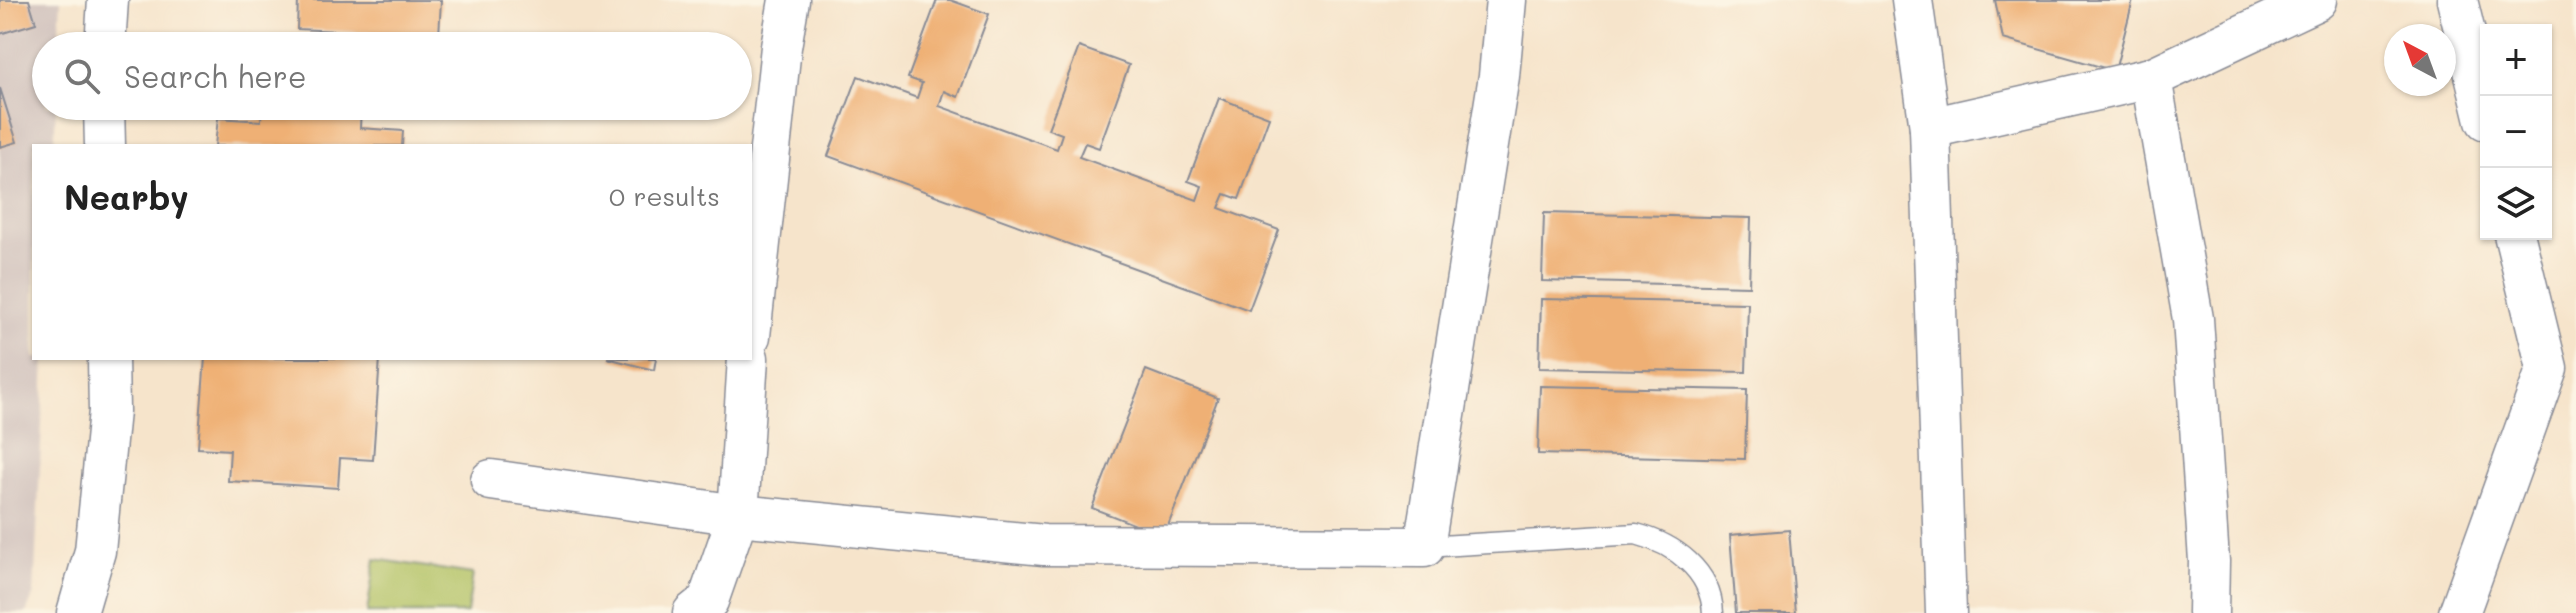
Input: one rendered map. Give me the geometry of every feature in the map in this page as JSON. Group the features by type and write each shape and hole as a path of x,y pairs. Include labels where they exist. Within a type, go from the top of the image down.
{"street":[{"path":"106,32 108,0"},
{"path":"752,317 781,47 789,0"},
{"path":"491,480 738,515 1044,545 1424,547 1499,76 1506,0"},
{"path":"1912,0 1930,128 1946,613"},
{"path":"1930,128 2151,78 2317,0"},
{"path":"2457,0 2480,96"},
{"path":"2151,78 2193,319 2209,561 2208,613"},
{"path":"104,120 105,144"},
{"path":"2459,613 2547,368 2515,240"},
{"path":"77,613 95,551 109,411 108,360"},
{"path":"693,613 708,601 738,515 748,360"}],"lane":[{"path":"1424,547 1636,534 1669,546 1696,569 1706,586 1713,613"}],"shaded area":[{"path":"0,0 61,0 59,32 32,32 32,120 55,120 54,144 32,144 32,360 45,360 34,593 26,613 0,613"}],"green space":[{"path":"375,559 473,574 467,613 367,613"}],"building":[{"path":"0,0 29,0 36,23 0,34"},
{"path":"298,0 441,0 439,32 297,29"},
{"path":"937,0 950,0 989,14 958,97 944,91 939,106 1057,149 1062,134 1048,129 1079,47 1129,65 1099,148 1085,143 1079,157 1197,200 1202,186 1188,181 1219,98 1269,117 1239,199 1225,194 1219,208 1279,230 1249,310 828,156 858,76 917,98 922,83 908,78"},
{"path":"1995,0 2133,0 2115,71 2003,39"},
{"path":"0,88 17,142 0,147"},
{"path":"218,120 360,120 360,128 403,131 402,144 215,144"},
{"path":"1544,213 1751,218 1749,286 1542,281"},
{"path":"1541,299 1748,303 1746,372 1539,368"},
{"path":"205,360 380,360 373,460 340,458 338,488 228,481 230,450 198,448"},
{"path":"615,360 656,360 654,370"},
{"path":"1146,370 1218,398 1164,536 1092,508"},
{"path":"1540,386 1747,390 1745,459 1538,454"},
{"path":"1789,530 1796,613 1736,613 1730,535"}]}
